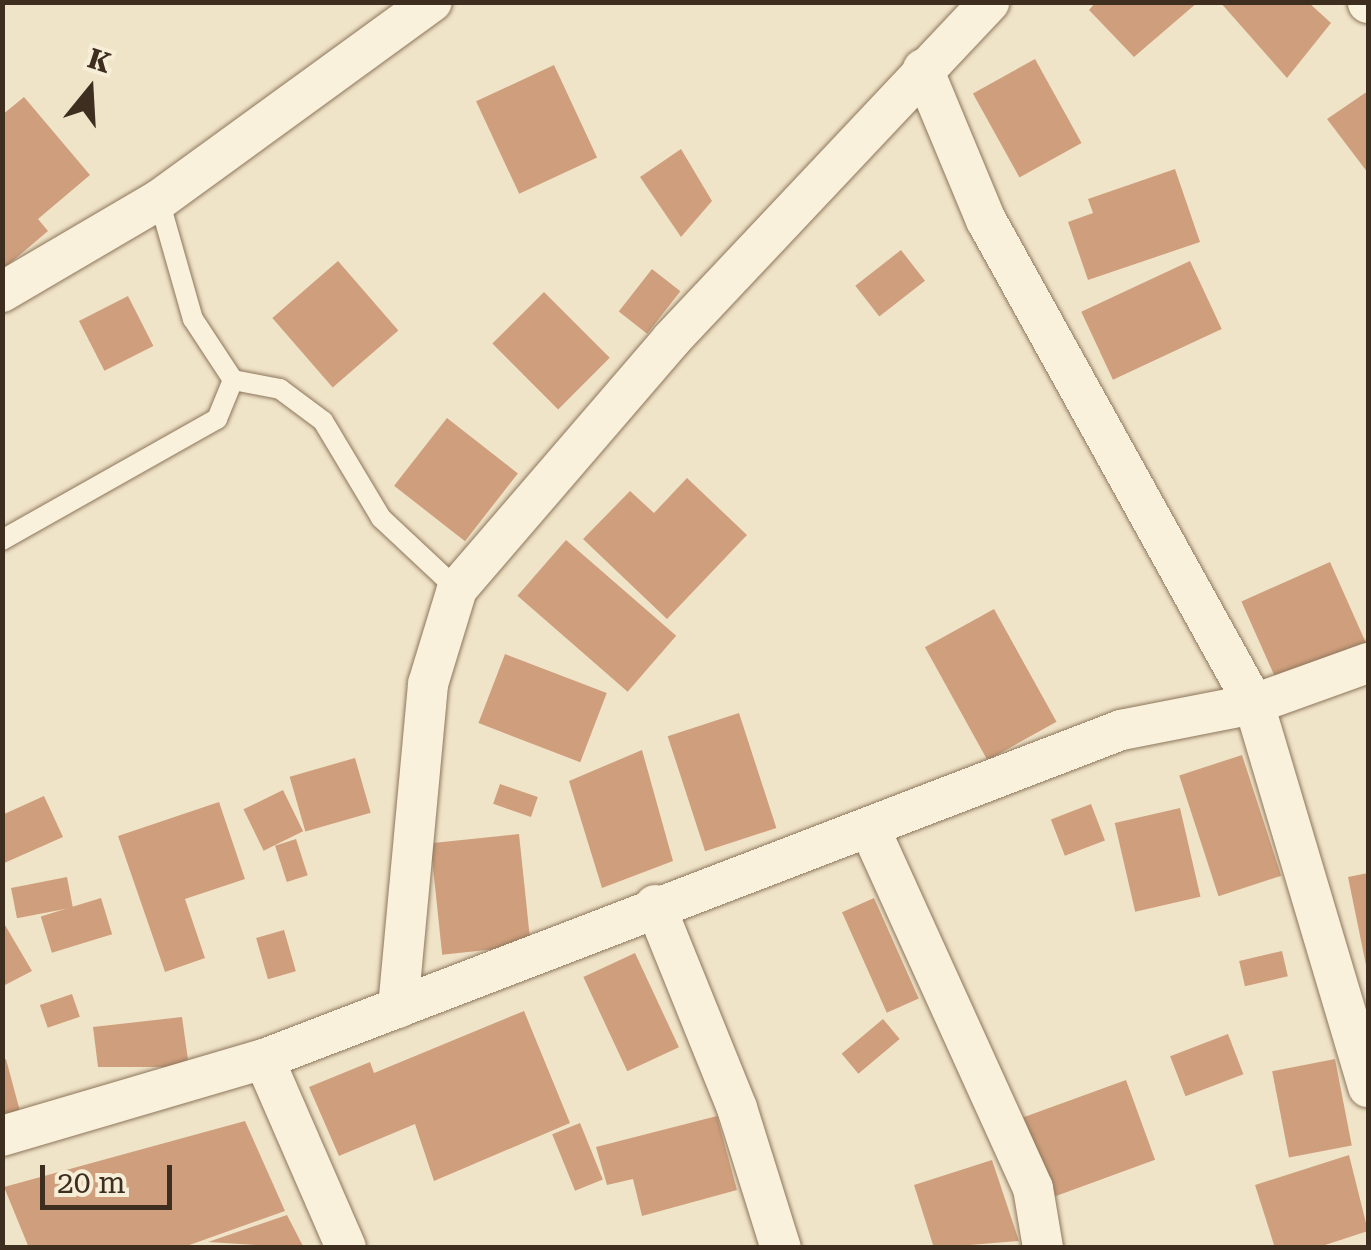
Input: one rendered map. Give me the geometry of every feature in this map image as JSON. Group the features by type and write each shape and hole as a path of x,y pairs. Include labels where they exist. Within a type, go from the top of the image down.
{"street":[{"path":"2,292 159,200 432,2"},
{"path":"398,1008 428,684 457,589 923,69 989,2"},
{"path":"923,69 986,220 1254,704 1368,1087"},
{"path":"2,1136 264,1059 655,905 870,829 1121,730 1254,704 1368,662"},
{"path":"870,829 1033,1188 1043,1248"},
{"path":"655,905 737,1108 781,1248"},
{"path":"264,1059 346,1248"}],"lane":[{"path":"159,200 193,319 232,380 280,389 323,421 382,518 457,589"},
{"path":"2,540 217,419 232,380"}],"building":[{"path":"1096,2 1198,2 1134,57 1089,10"},
{"path":"1220,2 1308,2 1331,23 1287,78"},
{"path":"1035,59 1082,143 1019,177 973,93"},
{"path":"554,65 597,157 519,194 476,101"},
{"path":"1368,91 1368,173 1327,119"},
{"path":"24,97 90,175 38,219 48,231 2,270 2,115"},
{"path":"681,149 712,201 681,237 640,177"},
{"path":"1175,169 1200,242 1088,280 1068,222 1093,213 1088,199"},
{"path":"901,250 925,281 879,316 855,286"},
{"path":"338,261 398,330 333,388 272,318"},
{"path":"1190,261 1222,329 1113,380 1081,312"},
{"path":"652,269 680,291 647,334 619,312"},
{"path":"544,292 610,358 558,409 492,344"},
{"path":"128,296 153,346 104,371 79,321"},
{"path":"447,418 518,473 465,541 394,486"},
{"path":"687,478 747,535 667,619 583,539 630,491 654,513"},
{"path":"566,540 676,636 628,692 517,596"},
{"path":"1330,562 1366,642 1277,682 1241,601"},
{"path":"994,609 1057,722 987,760 925,647"},
{"path":"505,654 607,693 580,762 478,723"},
{"path":"739,713 776,828 705,851 668,736"},
{"path":"642,750 673,861 602,888 569,781"},
{"path":"1242,755 1281,876 1218,896 1179,775"},
{"path":"355,758 371,813 305,832 290,777"},
{"path":"500,784 538,797 531,817 493,804"},
{"path":"283,790 303,831 264,851 243,809"},
{"path":"44,796 63,837 2,864 2,815"},
{"path":"219,802 245,879 185,899 205,958 165,972 118,836"},
{"path":"1091,804 1105,840 1065,856 1051,819"},
{"path":"1180,808 1200,897 1135,912 1115,823"},
{"path":"519,834 531,945 442,955 430,843"},
{"path":"296,839 308,875 287,882 275,846"},
{"path":"1368,873 1368,969 1367,970 1348,877"},
{"path":"67,877 73,907 17,918 11,888"},
{"path":"101,898 112,934 52,953 41,916"},
{"path":"874,898 919,998 887,1013 842,912"},
{"path":"2,920 32,971 5,985 2,978"},
{"path":"284,930 296,971 268,979 256,938"},
{"path":"1282,951 1288,976 1245,986 1239,961"},
{"path":"635,953 679,1047 627,1071 583,977"},
{"path":"72,994 80,1017 48,1028 40,1005"},
{"path":"524,1011 570,1123 434,1181 415,1124 339,1156 309,1087 370,1062 374,1073"},
{"path":"182,1017 189,1067 98,1067 93,1027"},
{"path":"883,1019 900,1039 858,1074 842,1054"},
{"path":"1228,1034 1243,1074 1186,1096 1170,1056"},
{"path":"6,1059 21,1115 2,1120 2,1060"},
{"path":"1335,1059 1352,1145 1289,1158 1272,1071"},
{"path":"1126,1080 1155,1160 1053,1197 1024,1117"},
{"path":"717,1116 737,1190 642,1216 633,1179 607,1185 596,1147"},
{"path":"245,1121 285,1211 181,1248 29,1248 4,1187"},
{"path":"580,1123 603,1180 575,1191 552,1134"},
{"path":"1349,1155 1368,1231 1316,1248 1275,1248 1255,1185"},
{"path":"992,1160 1019,1241 934,1248 914,1185"},
{"path":"287,1215 304,1248 208,1242"}]}
